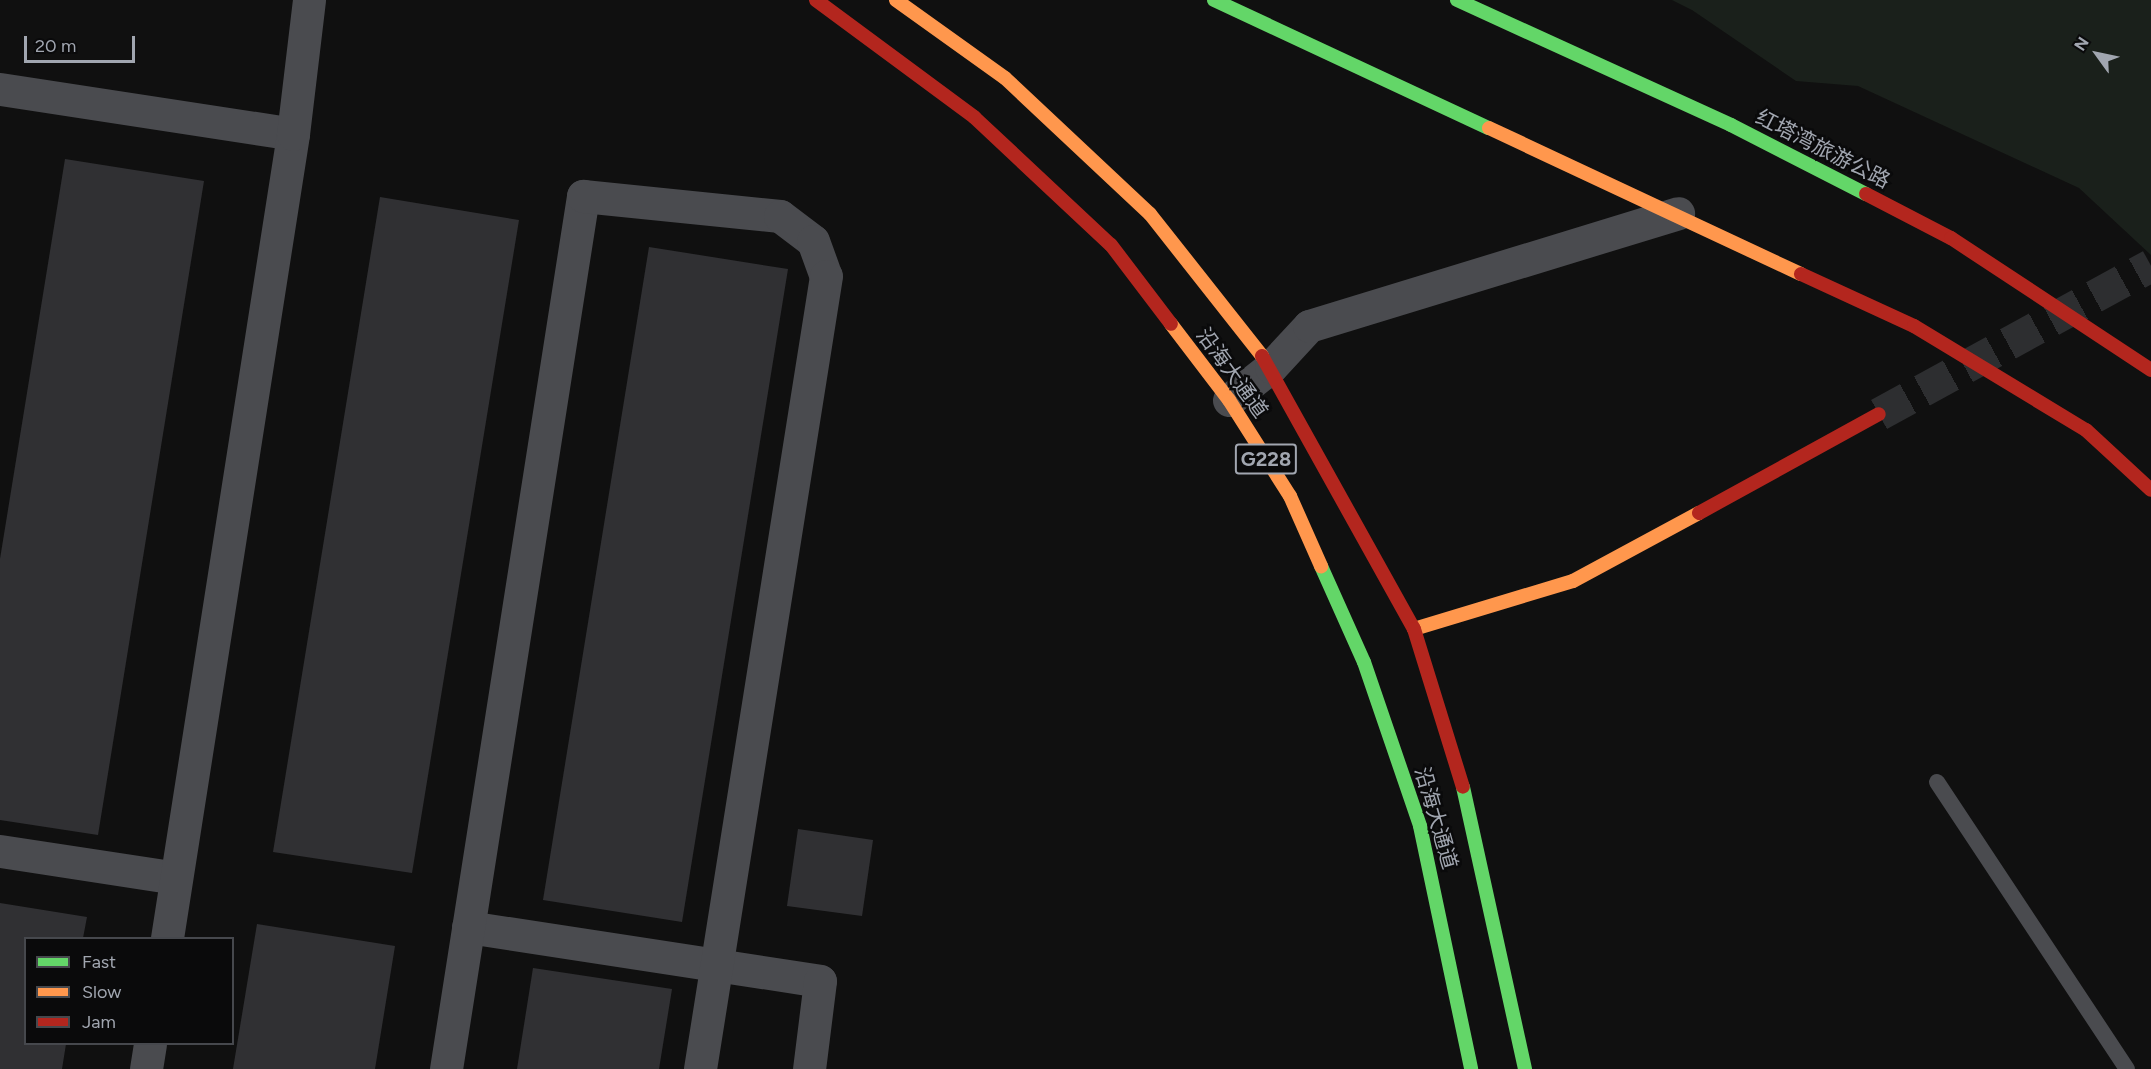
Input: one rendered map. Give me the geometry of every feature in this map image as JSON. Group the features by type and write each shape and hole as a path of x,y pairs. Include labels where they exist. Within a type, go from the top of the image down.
{"main road":[{"name":"沿海大通道","path":"816,0 974,117 1111,245 1228,400 1290,496 1364,662 1420,826 1471,1069"},
{"name":"沿海大通道","path":"896,0 1005,78 1150,214 1271,367 1414,630 1471,812 1525,1069"},
{"path":"1214,0 1677,213 1914,326 2086,430 2151,490"},
{"name":"红塔湾旅游公路","path":"1457,0 1731,125 1951,237 2151,370"},
{"path":"1414,630 1573,581 1879,414"}],"street":[{"path":"166,937 293,134 309,0"},
{"path":"0,89 293,134"},
{"path":"446,1069 583,196 780,216 813,241 826,276 700,1069"},
{"path":"1228,400 1271,367 1309,326 1677,213"},
{"path":"0,851 176,878"},
{"path":"468,927 820,981 809,1069"},
{"path":"146,1069 150,1045"}],"lane":[{"path":"1937,782 2127,1069"}],"shaded area":[{"path":"1672,0 2151,0 2151,255 2079,188 1858,86 1796,81 1692,10"}],"building":[{"path":"65,159 204,181 98,835 0,820 0,559"},
{"path":"380,197 519,220 412,873 273,852"},
{"path":"649,247 788,269 682,922 543,900"},
{"path":"798,829 873,840 862,916 787,906"},
{"path":"0,903 87,917 83,937 24,937 24,1045 66,1045 62,1069 0,1069"},
{"path":"257,924 395,946 375,1069 233,1069"},
{"path":"533,968 672,989 659,1069 517,1069"}],"tunnel":[{"path":"1879,414 2151,265"}],"traffic: fast":[{"path":"1214,0 1489,128"},
{"path":"1457,0 1731,125 1866,194"},
{"path":"1321,566 1364,662 1420,826 1471,1069"},
{"path":"1463,787 1525,1069"}],"traffic: slow":[{"path":"896,0 1005,78 1150,214 1262,356"},
{"path":"1489,128 1801,274"},
{"path":"1171,324 1229,400 1290,496 1321,566"},
{"path":"1414,629 1573,581 1699,513"}],"traffic: jam":[{"path":"816,0 974,117 1111,245 1171,324"},
{"path":"1866,194 1951,238 2151,370"},
{"path":"1801,274 1914,326 2086,430 2151,490"},
{"path":"1262,356 1414,629 1463,787"},
{"path":"1699,513 1879,414"}]}
